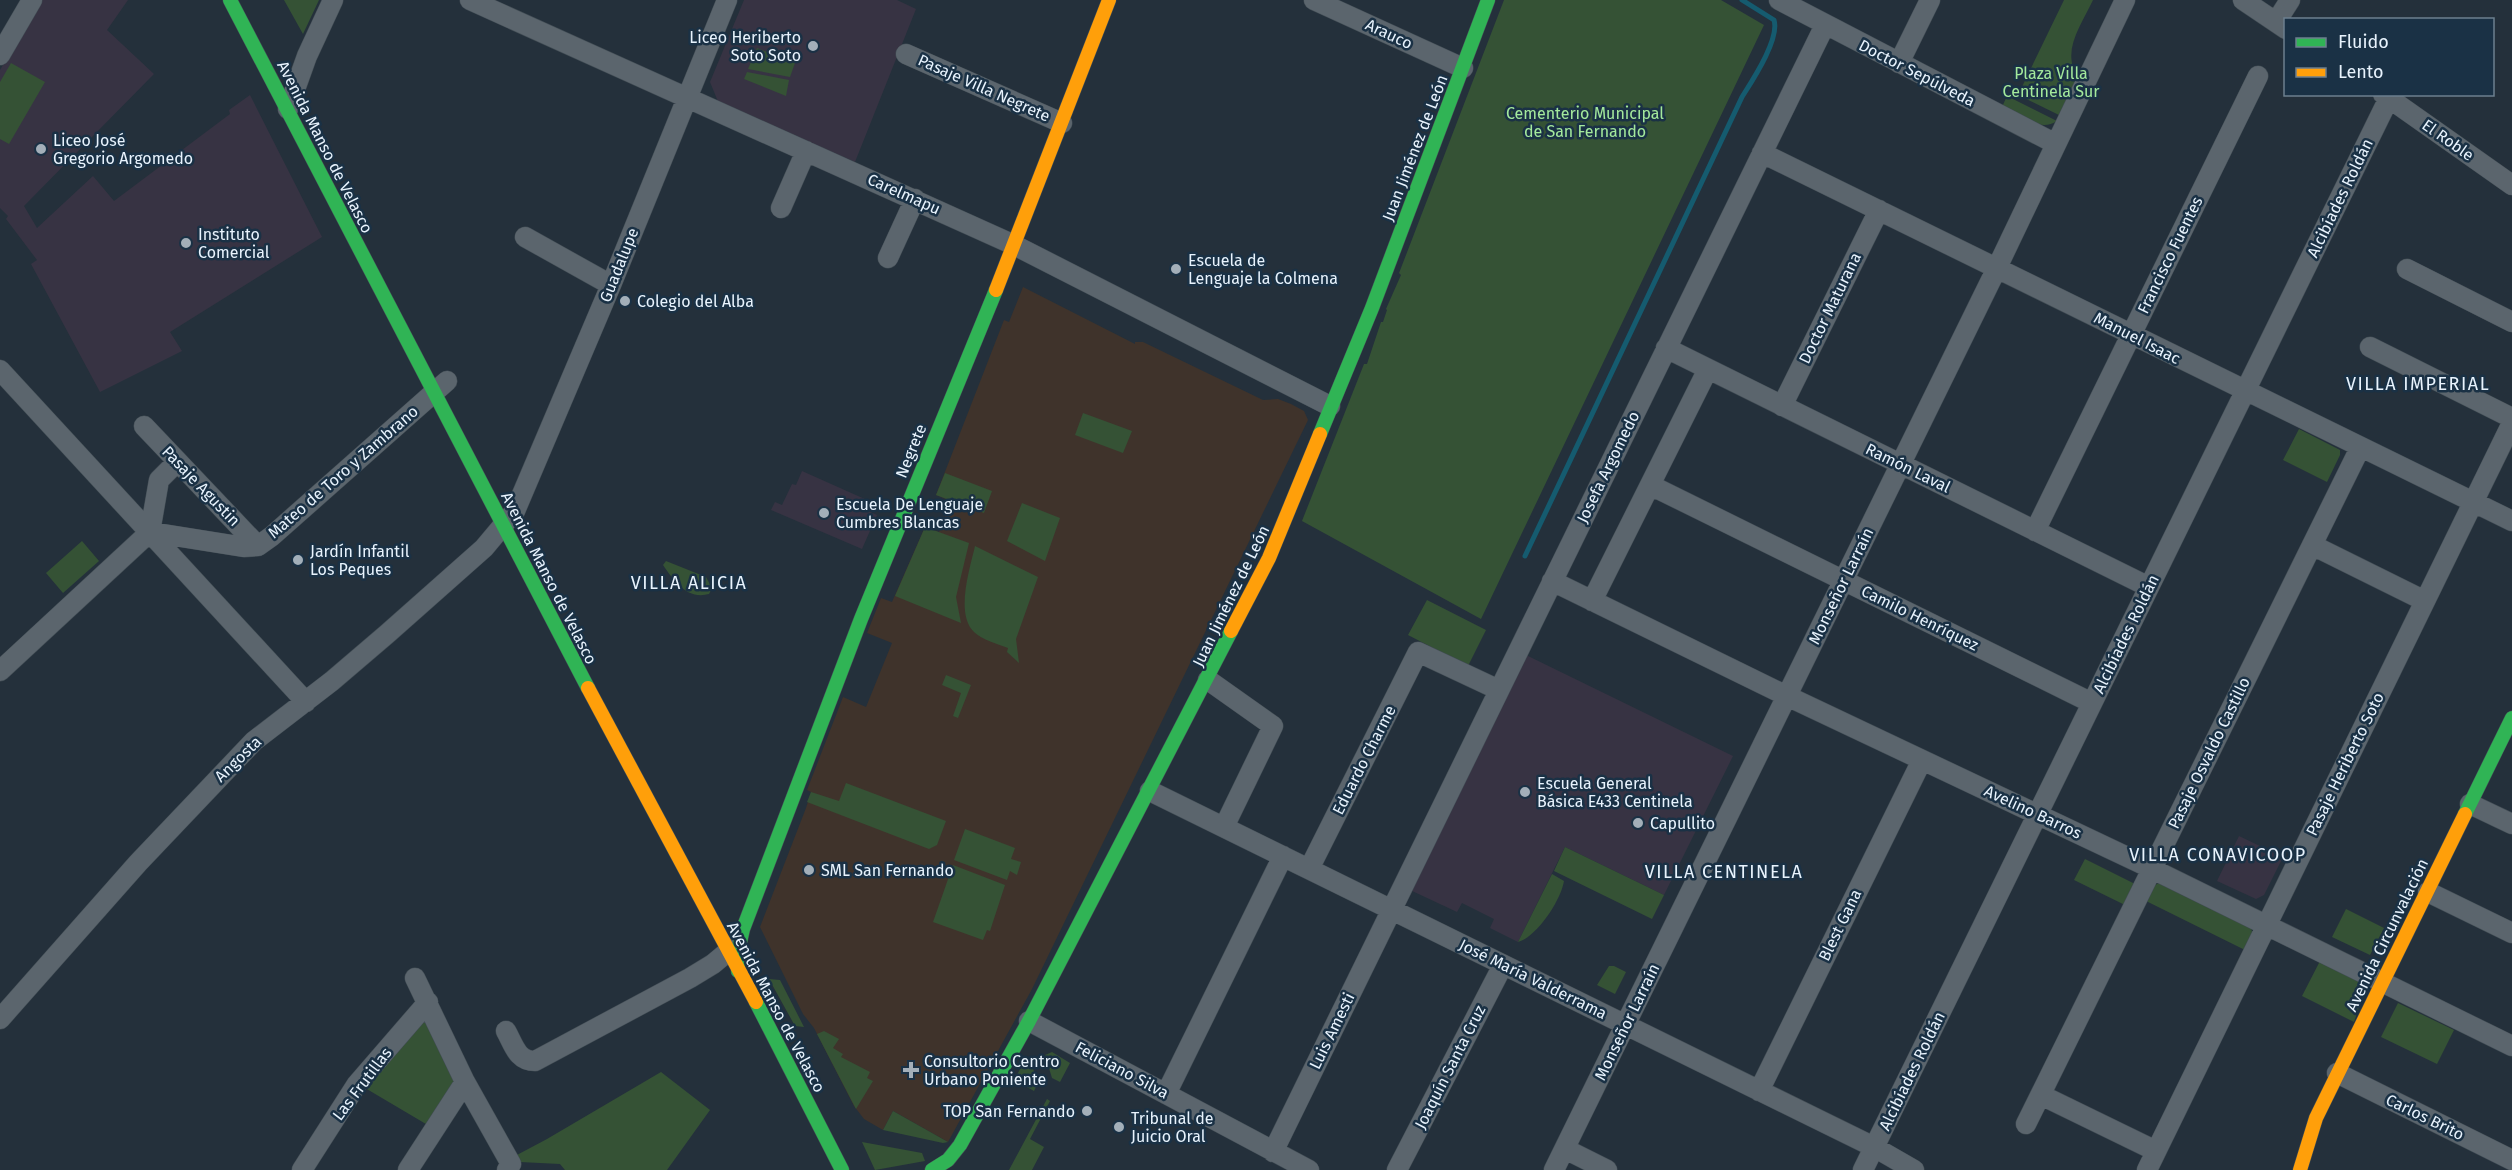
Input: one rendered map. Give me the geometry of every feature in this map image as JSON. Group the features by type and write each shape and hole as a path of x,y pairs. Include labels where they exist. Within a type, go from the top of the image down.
{"main road":[{"name":"Avenida Manso de Velasco","path":"230,0 297,109 444,384 513,520 737,930 853,1170"},
{"name":"Negrete","path":"738,971 737,930 890,544 1014,245 1109,0"},
{"name":"Juan Jiménez de León","path":"932,1170 948,1160 960,1144 1029,1021 1208,680 1278,539 1330,406 1372,308 1488,0"},
{"name":"Avenida Manso de Velasco","path":"505,491 513,520"},
{"name":"Avenida Circunvalación","path":"2300,1170 2316,1118 2337,1073 2512,718"},
{"name":"Avenida Manso de Velasco","path":"738,971 842,1170"}],"street":[{"path":"0,55 32,0"},
{"path":"297,109 292,80 308,56 333,0"},
{"name":"Carelmapu","path":"470,0 915,198 1014,245 1330,406"},
{"name":"Guadalupe","path":"513,520 727,0"},
{"name":"Arauco","path":"1314,0 1462,68"},
{"name":"Doctor Sepúlveda","path":"1781,0 2056,144"},
{"path":"1899,63 1930,0"},
{"name":"Monseñor Larraín","path":"1554,1170 1997,268 2125,0"},
{"path":"2243,0 2281,26 2290,0"},
{"name":"Josefa Argomedo","path":"1392,910 1825,25"},
{"name":"Pasaje Villa Negrete","path":"906,54 1062,123"},
{"name":"Francisco Fuentes","path":"2035,531 2258,76"},
{"name":"El Roble","path":"2386,96 2512,185"},
{"name":"Alcibíades Roldán","path":"1863,1170 2149,587 2386,96"},
{"path":"780,208 806,151"},
{"name":"Manuel Isaac","path":"1761,153 2512,521"},
{"path":"888,258 915,198"},
{"name":"Doctor Maturana","path":"1782,406 1879,210"},
{"path":"525,237 611,285"},
{"path":"2407,269 2512,322"},
{"path":"2370,347 2512,418"},
{"name":"Ramón Laval","path":"1666,348 2149,587"},
{"path":"1592,601 1708,369"},
{"path":"0,370 306,702"},
{"name":"Mateo de Toro y Zambrano","path":"150,532 211,543 258,546 444,384"},
{"name":"Pasaje Heriberto Soto","path":"2147,1170 2512,423"},
{"name":"Pasaje Agustin","path":"144,426 258,546"},
{"name":"Pasaje Osvaldo Castillo","path":"2026,1124 2360,448"},
{"path":"0,671 150,532 159,480 177,462"},
{"name":"Camilo Henríquez","path":"1650,485 2092,703"},
{"name":"Angosta","path":"0,1019 213,782 254,741 306,702 387,634 513,520"},
{"path":"2312,545 2425,601"},
{"name":"Avelino Barros","path":"1552,581 1787,696 2152,869 2512,1046"},
{"name":"Eduardo Charme","path":"1309,869 1418,652 1499,690"},
{"path":"1208,680 1273,726 1224,827"},
{"name":"Blest Gana","path":"1759,1091 1922,760"},
{"name":"José María Valderrama","path":"1150,791 1874,1147 1914,1170"},
{"path":"2470,804 2512,824"},
{"path":"1166,1094 1283,856"},
{"path":"2428,892 2512,933"},
{"name":"Luis Amesti","path":"1283,1161 1392,910"},
{"path":"506,1031 520,1057 528,1061 535,1061 713,964 737,930"},
{"name":"Joaquín Santa Cruz","path":"1397,1170 1503,964"},
{"path":"415,978 509,1167"},
{"name":"Las Frutillas","path":"302,1170 357,1084 428,1002"},
{"name":"Feliciano Silva","path":"1029,1021 1166,1094 1283,1161 1309,1170"},
{"name":"Carlos Brito","path":"2337,1073 2512,1160"},
{"path":"408,1170 465,1082"},
{"path":"2041,1095 2156,1151"},
{"path":"1565,1149 1606,1170"}],"shaded area":[{"name":"Instituto Comercial","path":"41,0 128,0 107,30 154,74 24,206 37,228 93,176 114,201 230,114 229,110 250,95 322,237 170,332 182,351 100,392 31,264 37,260 6,219 8,216 0,208 0,70"},
{"name":"Liceo Heriberto Soto Soto","path":"744,0 897,0 916,9 855,162 719,104 710,82"},
{"path":"1023,287 1135,344 1135,342 1143,342 1263,400 1278,399 1291,404 1304,411 1308,420 1032,989 948,1142 893,1111 883,1130 864,1119 854,1106 814,1028 803,1014 760,927 806,808 811,792 807,790 843,697 866,707 892,643 867,633 881,598 892,602 925,527 939,532 951,501 936,495 1004,320 1009,322"},
{"name":"Escuela De Lenguaje Cumbres Blancas","path":"802,471 867,500 864,509 877,515 862,549 771,510 775,502 782,505 792,484 796,485"},
{"name":"Escuela General Básica E433 Centinela","path":"1526,655 1733,756 1664,895 1565,847 1518,942 1490,928 1494,919 1462,903 1457,912 1410,890"},
{"path":"2239,836 2283,857 2264,895 2256,899 2217,881"}],"green space":[{"path":"284,0 319,0 303,34"},
{"name":"Cementerio Municipal de San Fernando","path":"1504,0 1721,0 1764,25 1481,619 1302,521 1364,364 1367,364 1381,322 1383,322 1386,309 1401,275 1399,273"},
{"name":"Plaza Villa Centinela Sur","path":"2064,0 2093,0 2078,30 2072,50 2071,60 2080,80 2061,116 2018,95"},
{"path":"757,48 795,63 790,77 748,69"},
{"path":"11,63 45,82 9,144 0,139 0,82"},
{"path":"747,72 789,80 786,96 744,79"},
{"path":"2007,96 2057,121 2043,125 2022,118 2002,107"},
{"path":"1083,413 1132,431 1123,453 1075,435"},
{"path":"2299,429 2340,450 2340,455 2327,482 2283,460"},
{"path":"945,473 992,491 984,513 936,495"},
{"path":"1022,503 1060,518 1045,561 1007,541"},
{"path":"925,527 969,543 956,597 961,623 895,596"},
{"path":"82,541 99,561 63,593 46,573"},
{"path":"975,546 1038,577 1016,639 1019,663 1007,652 1008,648 981,637 968,624 965,614 967,578"},
{"path":"666,561 706,577 712,588 709,594 694,594 682,588 663,565"},
{"path":"1427,600 1486,630 1468,666 1408,635"},
{"path":"946,675 971,685 958,718 953,716 961,693 942,685"},
{"path":"846,783 946,821 937,845 929,849 807,802 811,792 839,801"},
{"path":"965,829 1015,848 1011,859 1021,862 1017,875 1010,871 1007,880 954,860"},
{"path":"1565,847 1664,895 1652,919 1554,871"},
{"path":"2085,859 2137,885 2127,906 2074,880"},
{"path":"953,865 1005,885 990,931 987,930 983,940 933,922"},
{"path":"1552,874 1564,881 1558,898 1540,926 1518,942"},
{"path":"2160,882 2251,927 2253,937 2247,951 2144,900 2151,888"},
{"path":"2346,909 2384,928 2370,955 2332,937"},
{"path":"2320,961 2361,981 2366,987 2354,1022 2302,996"},
{"path":"1609,966 1626,972 1615,994 1597,985"},
{"path":"769,979 780,980 804,1027 795,1026"},
{"path":"2398,1003 2454,1030 2437,1064 2381,1037"},
{"path":"426,1015 458,1077 431,1127 360,1085"},
{"path":"824,1031 839,1039 833,1048 843,1054 841,1057 870,1072 867,1078 873,1081 856,1109 817,1034"},
{"path":"1052,1052 1070,1063 1060,1082 1052,1078 1045,1055"},
{"path":"1030,1060 1038,1083 1034,1091 1014,1080 1024,1062"},
{"path":"661,1072 710,1110 667,1170 565,1170 560,1164 520,1162 515,1156 547,1139"},
{"path":"1047,1099 1050,1101 1030,1139 1044,1147 1032,1170 1009,1170"},
{"path":"893,1111 948,1142 943,1143 883,1130"},
{"path":"862,1142 922,1153 925,1161 875,1170"}],"waterway":[{"path":"1525,556 1742,97 1758,71 1773,38 1774,20 1742,0"}],"traffic: fast":[{"path":"230,0 588,688"},
{"path":"1320,434 1372,308 1488,0"},
{"path":"738,971 738,951 743,929 861,619 996,290"},
{"path":"932,1170 948,1160 960,1145 1029,1021 1231,631"},
{"path":"2465,814 2512,718"},
{"path":"756,1002 842,1170"}],"traffic: slow":[{"path":"996,290 1109,0"},
{"path":"1231,631 1269,558 1320,434"},
{"path":"588,688 756,1002"},
{"path":"2300,1170 2316,1118 2465,814"}],"place":[{"name":"Liceo Heriberto Soto Soto","path":"813,46"},
{"name":"Liceo José Gregorio Argomedo","path":"41,149"},
{"name":"Instituto Comercial","path":"186,243"},
{"name":"Escuela de Lenguaje la Colmena","path":"1176,269"},
{"name":"Colegio del Alba","path":"625,301"},
{"name":"Escuela De Lenguaje Cumbres Blancas","path":"824,513"},
{"name":"Jardín Infantil Los Peques","path":"298,560"},
{"name":"Escuela General Básica E433 Centinela","path":"1525,792"},
{"name":"Capullito","path":"1638,823"},
{"name":"SML San Fernando","path":"809,870"},
{"name":"Consultorio Centro Urbano Poniente","path":"911,1070"},
{"name":"TOP San Fernando","path":"1087,1111"},
{"name":"Tribunal de Juicio Oral","path":"1119,1127"}],"district":[{"name":"VILLA IMPERIAL","path":"2418,384"},
{"name":"VILLA ALICIA","path":"689,583"},
{"name":"VILLA CONAVICOOP","path":"2218,855"},
{"name":"VILLA CENTINELA","path":"1724,872"}]}
